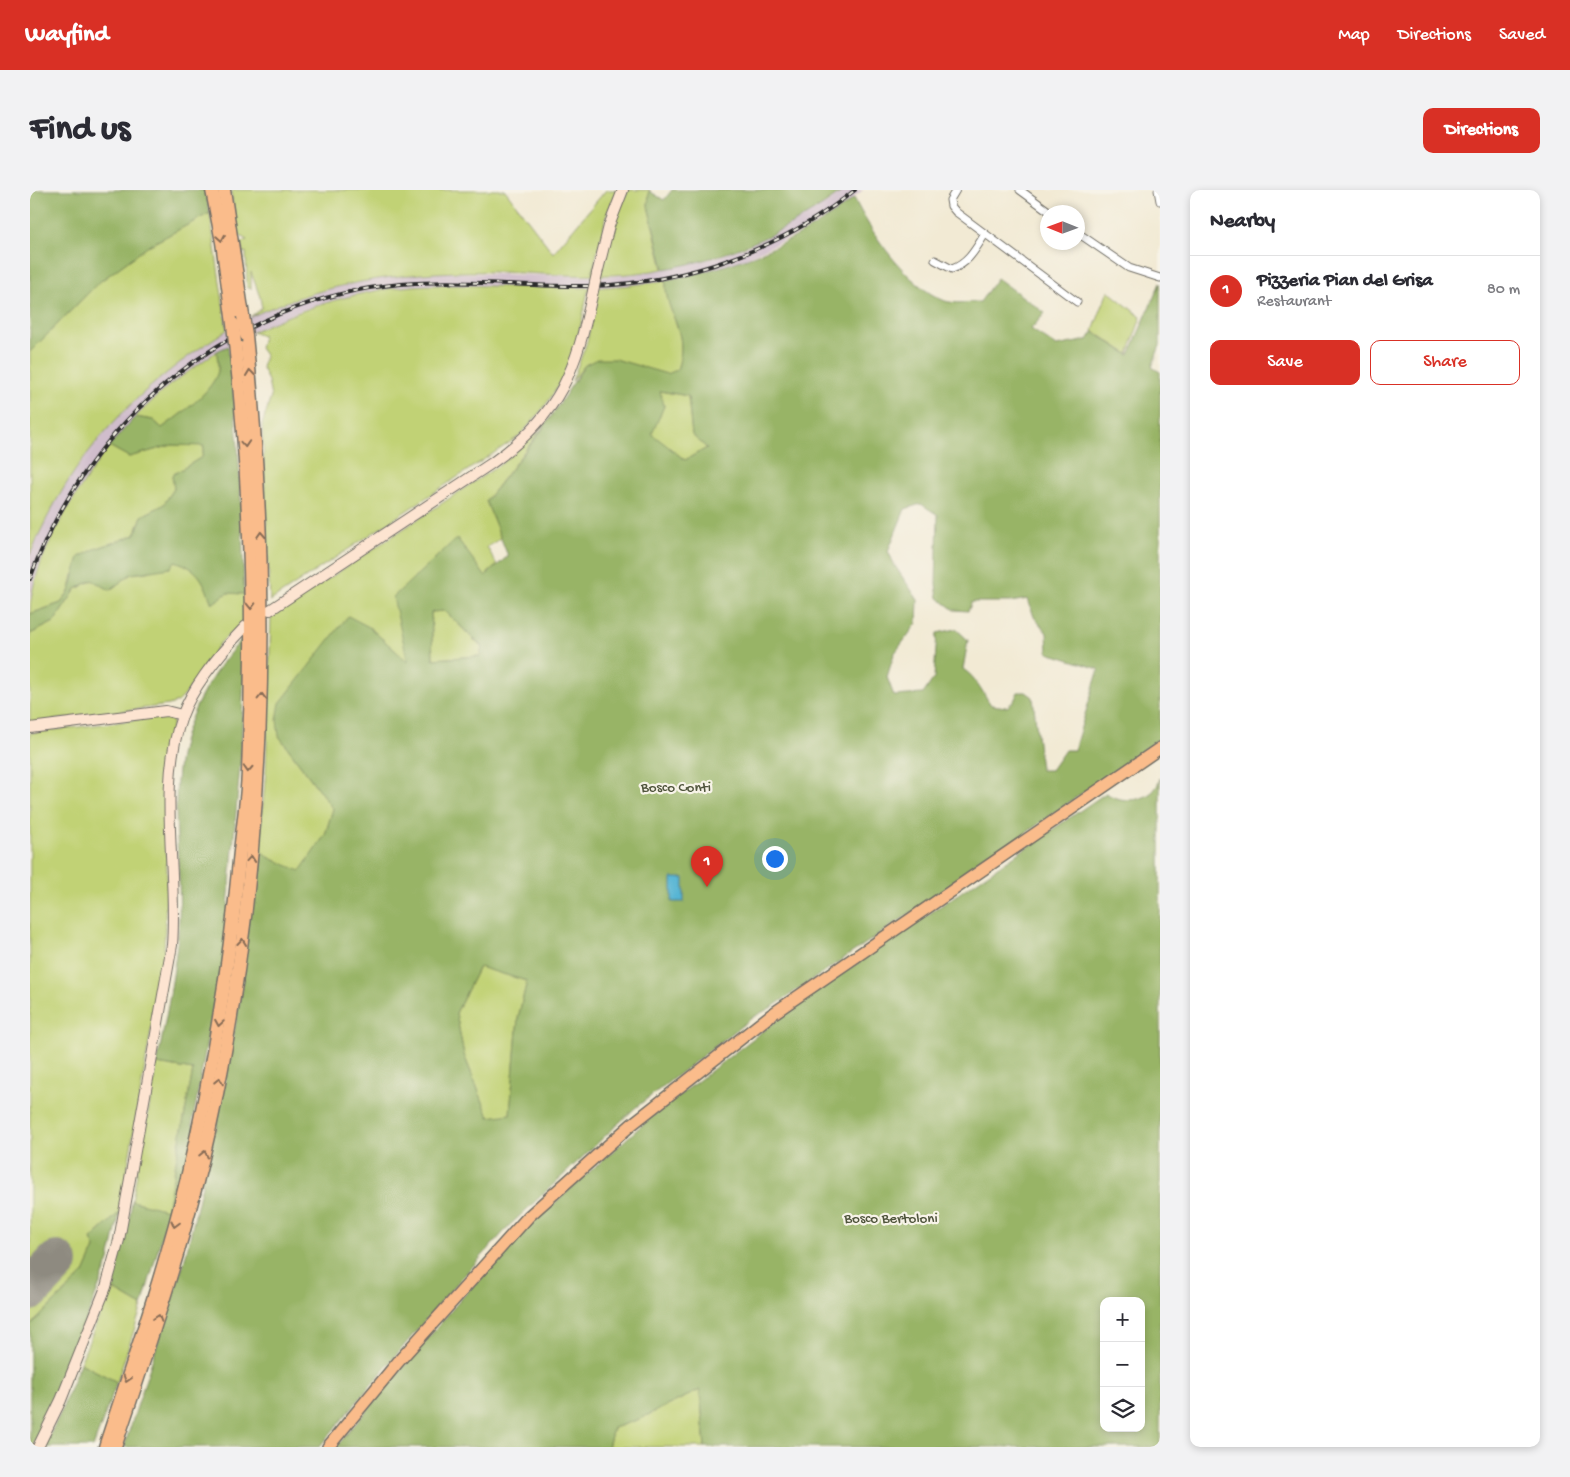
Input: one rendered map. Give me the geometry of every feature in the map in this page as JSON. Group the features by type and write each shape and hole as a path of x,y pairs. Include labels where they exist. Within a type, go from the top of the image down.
{"highway":[{"path":"115,1447 175,1267 192,1178 204,1128 232,976 259,773 263,625 256,442 246,335 238,320 212,190"},
{"path":"224,190 238,320 235,343 248,490 252,628 248,774 241,907"},
{"path":"104,1447 192,1178"}],"main road":[{"path":"270,610 492,463 523,439 548,413 572,371 609,226 623,190"},
{"path":"38,1447 61,1400 106,1288 119,1240 172,945 174,920 170,778 174,746 182,715 214,664 246,626"},
{"path":"30,728 166,710 182,715"},
{"path":"328,1447 410,1348 529,1216 631,1125 771,1016 1160,748"}],"street":[{"path":"956,190 950,200 951,206 985,234 1077,302"},
{"path":"1020,190 1040,205"},
{"path":"1158,190 1160,201"},
{"path":"935,260 952,269 960,266 972,254 985,234"},
{"path":"1085,238 1129,268 1160,278"}],"shaded area":[{"path":"844,190 863,190 836,212 796,235 728,266 691,276 598,288 437,285 401,288 336,300 301,310 252,331 206,359 167,387 135,417 109,446 63,518 41,564 30,600 30,555 43,524 63,488 89,451 109,426 162,374 193,351 250,317 276,305 354,282 430,272 601,277 636,274 681,266 715,258 748,246 829,202"}],"green space":[{"path":"30,190 205,190 210,213 150,245 98,283 30,352"},
{"path":"234,190 505,190 553,253 606,190 617,190 607,214 592,273 628,190 650,190 648,206 663,269 603,275 468,272 404,276 372,280 310,294 250,317 262,308 251,272 251,289 247,287 246,252 243,253 241,242 247,240 238,235 231,193"},
{"path":"672,190 844,190 803,218 736,250 712,258 664,269 648,206 649,191 664,200"},
{"name":"Bosco Conti","path":"854,198 880,242 904,271 917,284 945,301 957,303 980,302 997,278 1045,313 1031,329 1056,346 1088,340 1093,332 1129,355 1160,283 1160,345 1152,367 1160,372 1160,738 968,874 772,1007 753,1017 635,1108 511,1224 444,1298 319,1447 124,1447 185,1259 203,1181 179,1175 142,1306 111,1288 129,1222 132,1201 167,1210 193,1070 157,1064 178,939 180,902 176,789 178,770 181,751 192,715 210,681 245,636 241,754 228,906 252,908 259,850 270,858 300,871 325,835 333,809 279,736 277,720 280,703 348,616 369,627 408,662 393,597 457,538 485,576 508,556 486,501 542,430 585,365 597,359 615,359 667,374 677,370 681,344 666,293 666,280 716,268 765,251 812,228","holes":["660,391 688,396 692,435 707,448 685,460 652,434 664,406","921,504 938,515 936,584 938,598 954,610 968,611 972,602 1011,602 1028,599 1034,617 1047,633 1048,653 1099,669 1074,750 1065,750 1051,770 1041,770 1033,697 1026,692 1018,692 1014,701 1007,707 991,705 976,681 963,669 968,640 956,629 937,633 934,678 923,694 894,696 887,677 894,654 917,623 918,600 895,566 888,551 905,509","445,611 482,647 480,656 433,659 431,612","479,967 527,981 518,1018 510,1114 489,1117 464,1055 456,1013","219,974 244,978 216,1130 192,1125"]},
{"path":"210,213 227,330 163,376 135,400 110,426 66,485 47,518 30,555 30,352 98,283 150,245"},
{"path":"666,280 666,293 681,344 677,370 667,375 615,359 585,365 572,381 587,342 597,292 588,291 573,353 566,370 547,402 518,437 270,601 262,425 271,397 268,381 262,368 265,355 260,348 263,336 252,332 320,305 367,292 391,288 439,285 581,288 609,287"},
{"path":"1108,291 1141,317 1128,354 1093,331"},
{"path":"228,346 239,470 244,594 227,593 212,604 196,572 175,561 170,568 131,574 110,590 92,580 76,589 54,622 30,634 30,614 61,603 70,590 79,557 95,549 135,535 142,516 163,505 174,489 172,475 202,457 204,446 172,445 129,457 109,446 135,417 153,420 162,428 185,410 202,395 215,379 218,371 217,351"},
{"path":"217,351 218,372 215,380 185,410 162,428 153,420 135,417 167,387"},
{"path":"659,391 688,396 692,435 707,448 685,460 651,434 664,406"},
{"path":"553,414 486,501 501,538 487,547 497,565 485,576 457,539 409,663 369,627 279,736 333,809 325,835 300,872 270,858 259,850 266,769 271,617 501,464 540,430"},
{"path":"172,445 205,445 202,457 172,475 174,489 163,505 142,516 135,535 95,549 73,575 70,590 61,603 30,614 32,593 47,548 70,504 109,446 129,457"},
{"path":"175,561 196,572 203,582 212,604 227,593 244,594 245,620 220,643 185,695 178,702 169,705 30,723 30,634 54,622 76,589 93,580 110,590 131,574 147,572"},
{"path":"445,611 482,648 480,656 433,659 431,612"},
{"path":"166,716 171,718 173,722 167,747 164,785 167,873 164,954 120,1212 91,1239 95,1248 84,1273 30,1326 30,733"},
{"name":"Bosco Bertoloni","path":"1160,778 1160,1447 705,1447 700,1390 637,1420 613,1428 608,1447 336,1447 461,1299 521,1233 651,1117 806,998 1106,793 1113,797 1129,800 1138,799 1152,792"},
{"path":"479,967 527,981 518,1018 510,1115 489,1117 464,1055 456,1013"},
{"path":"157,1064 193,1070 167,1211 132,1201"},
{"path":"120,1212 109,1260 64,1379 35,1443 30,1447 30,1326 84,1273 95,1248 91,1239"},
{"path":"111,1288 142,1306 117,1382 80,1363"},
{"path":"80,1363 117,1382 93,1447 44,1447 61,1412"},
{"path":"700,1390 705,1447 608,1447 613,1428 637,1420"}],"water":[{"path":"672,878 684,878 684,902 672,902"}],"runway":[{"path":"30,1290 57,1262"}],"railway":[{"path":"30,579 55,522 88,468 127,420 173,378 224,342 279,314 339,295 401,284 449,282 592,286 663,278 697,270 764,246 826,211 855,190"}],"place":[{"name":"Pizzeria Pian del Grisa","path":"707,887"}]}
